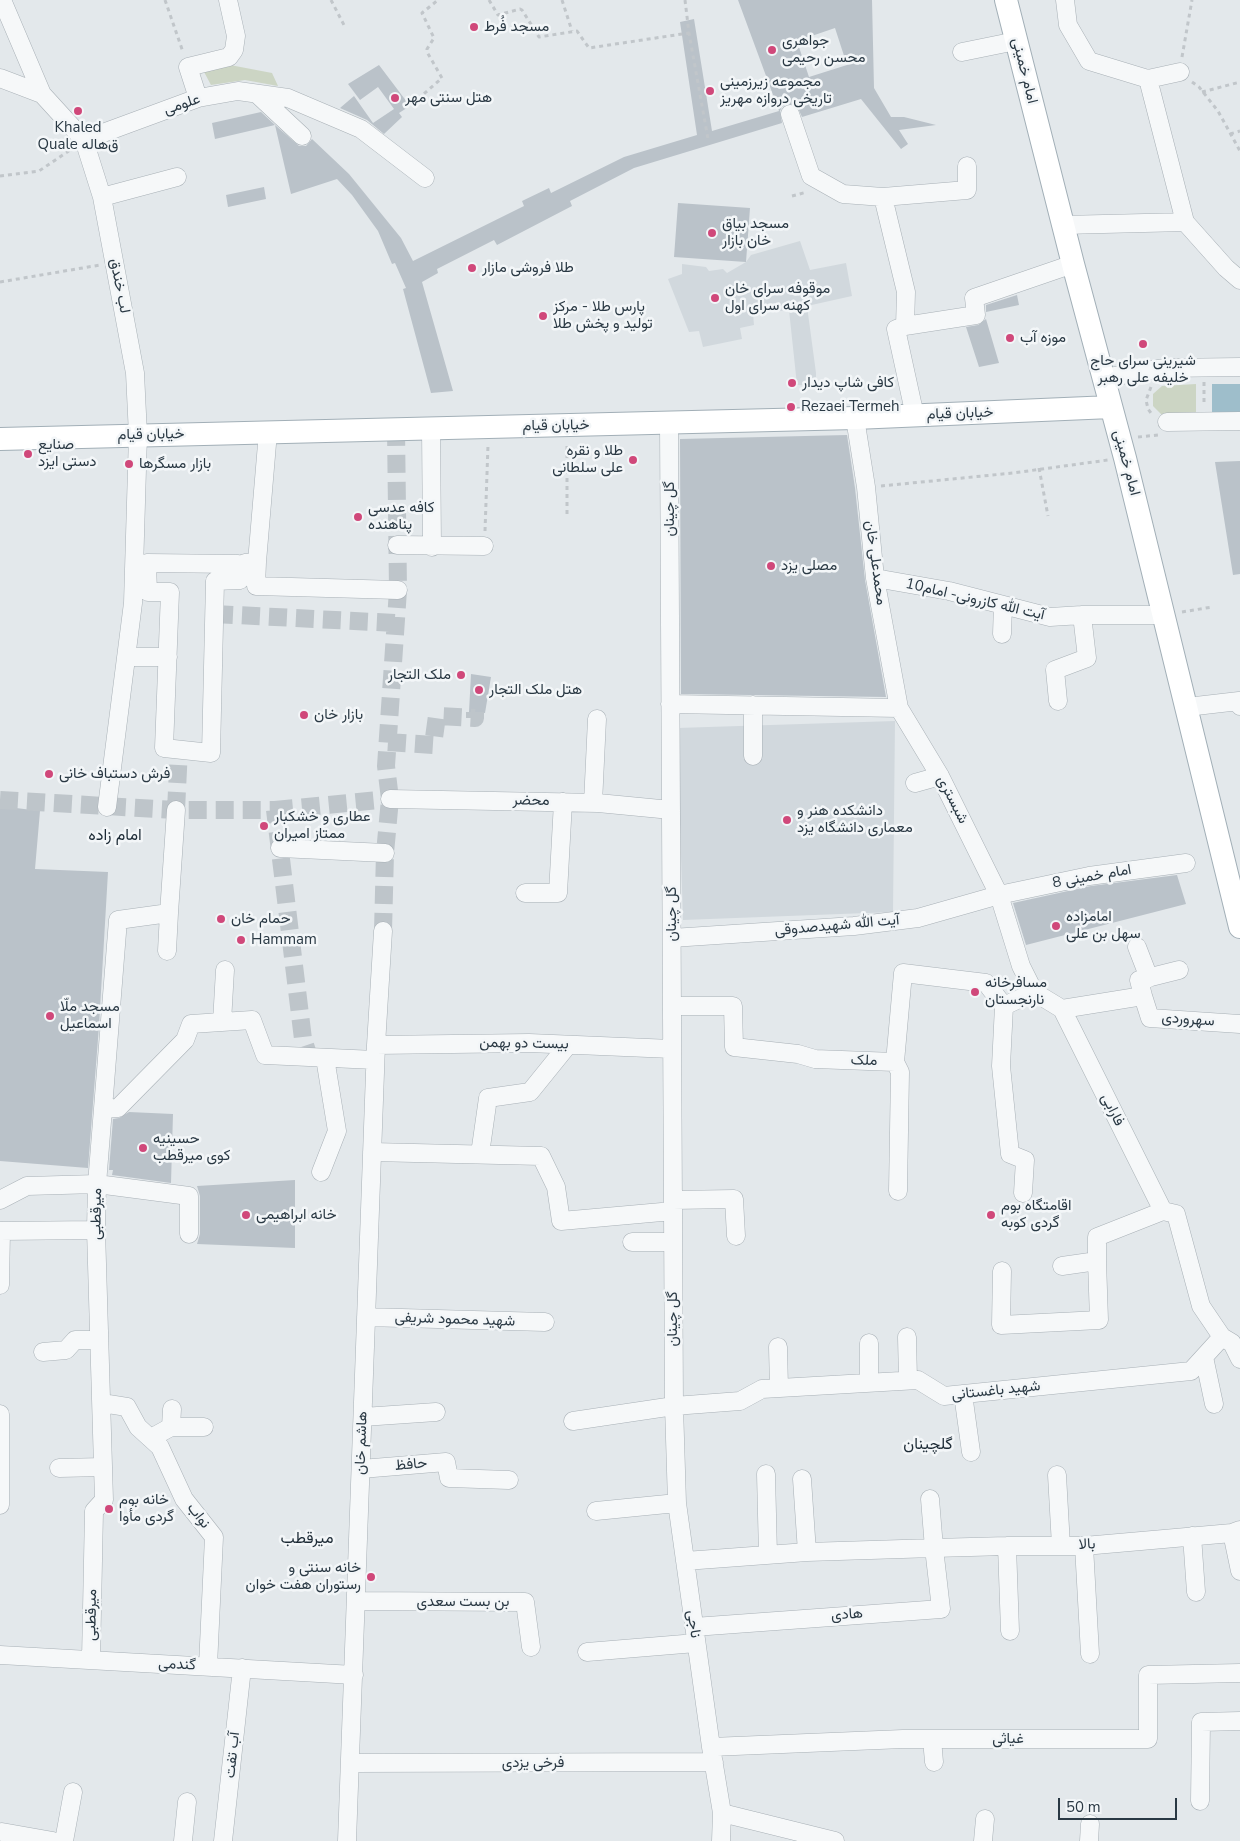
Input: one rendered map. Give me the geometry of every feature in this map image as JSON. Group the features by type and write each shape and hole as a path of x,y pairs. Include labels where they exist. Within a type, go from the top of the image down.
{"main road":[{"name":"امام خمینی","path":"1006,0 1073,264 1125,458 1187,707 1235,878 1240,927"},
{"name":"خیابان قیام","path":"0,439 855,418 1111,407"}],"street":[{"path":"2,0 42,94 84,140"},
{"path":"198,98 188,67 229,57 232,54 236,36 228,0"},
{"path":"1064,0 1068,25 1089,61 1148,80 1180,72"},
{"path":"962,52 1016,41"},
{"path":"0,78 42,94"},
{"path":"1148,80 1185,222 1226,268 1240,280"},
{"name":"علومی","path":"84,140 198,98 238,92 257,94 288,98 361,129 425,178"},
{"path":"257,94 302,136"},
{"path":"790,114 811,176 843,194 883,196 967,190 967,166"},
{"name":"لب خندق","path":"84,140 102,197 135,373 141,568"},
{"path":"102,197 177,177"},
{"path":"883,196 906,292 905,326"},
{"path":"1063,225 1185,222"},
{"path":"915,416 896,329 976,315 974,298 1073,264"},
{"path":"1103,378 1165,368 1240,367"},
{"path":"1204,378 1240,378"},
{"name":"محمدعلی خان","path":"855,418 866,487 875,578 899,708"},
{"path":"1167,422 1240,420"},
{"name":"گل چینان","path":"669,423 674,1406"},
{"path":"431,428 432,547"},
{"path":"268,432 256,586 398,590"},
{"path":"397,545 432,547 484,546"},
{"path":"107,807 133,603 141,568 147,564 238,564 257,562"},
{"path":"141,568 148,592 170,592 164,748 211,752 215,581 240,580 238,564"},
{"name":"آیت الله کازرونی- امام10","path":"875,578 949,591 1050,617 1164,615"},
{"path":"1002,634 1003,605"},
{"path":"1058,701 1055,670 1087,658 1082,615"},
{"path":"126,657 168,657"},
{"path":"1187,707 1239,701 1240,706"},
{"path":"670,704 899,708"},
{"path":"753,705 753,756"},
{"name":"شبستری","path":"899,708 940,776 999,895 1021,966 1034,992"},
{"path":"594,803 597,719"},
{"path":"915,783 940,776"},
{"name":"محضر","path":"390,799 594,803 671,810"},
{"path":"525,893 558,893 564,802"},
{"path":"167,951 176,810"},
{"path":"280,848 386,853"},
{"name":"امام خمینی 8","path":"999,895 1089,876 1186,863"},
{"name":"آیت الله شهیدصدوقی","path":"672,938 854,926 918,918 999,895"},
{"name":"میرقطبی","path":"91,1659 94,1511 104,1500 96,1230 97,1184 118,920 169,913"},
{"name":"هاشم خان","path":"347,1841 375,1052 383,930"},
{"path":"1137,947 1149,978"},
{"path":"103,1109 118,1108 185,1040 191,1024 222,1022 225,970"},
{"path":"1023,1193 1025,1160 1010,1154 1001,1066 1004,1006 1034,992 1062,1009 1144,996 1138,980 1179,970"},
{"name":"ملک","path":"672,1006 733,1006 734,1047 798,1054 815,1060 895,1062 903,973 986,983 1004,1006"},
{"name":"سهروردی","path":"1144,996 1150,1018 1240,1024"},
{"name":"فارابی","path":"1062,1009 1163,1211 1176,1214 1201,1306 1222,1336"},
{"name":"بیست دو بهمن","path":"222,1022 252,1020 265,1055 325,1058 375,1052 568,1045 672,1049"},
{"path":"480,1154 488,1098 530,1092 568,1045"},
{"path":"321,1172 337,1131 325,1058"},
{"path":"895,1062 900,1072 898,1190"},
{"path":"372,1152 541,1156 556,1188 561,1221 673,1205 734,1199 736,1236"},
{"path":"0,1200 27,1186 97,1184 189,1196 189,1234"},
{"path":"1002,1271 1002,1325 1100,1320 1097,1237 1163,1211"},
{"path":"0,1285 1,1231 96,1230"},
{"path":"632,1242 673,1242"},
{"path":"1062,1266 1097,1261"},
{"name":"شهید محمود شریفی","path":"366,1317 544,1322"},
{"path":"907,1336 908,1380"},
{"path":"1222,1336 1232,1343 1240,1359"},
{"name":"شهید باغستانی","path":"573,1421 674,1406 740,1402 762,1389 918,1380 944,1396 1192,1371 1222,1336"},
{"path":"43,1352 66,1350 75,1340 99,1340"},
{"path":"869,1343 869,1383"},
{"path":"778,1347 779,1388"},
{"path":"1204,1356 1214,1404"},
{"path":"963,1394 971,1452"},
{"name":"نواب","path":"102,1403 127,1407 138,1426 160,1448 184,1499 214,1536 208,1666"},
{"name":"ناجی","path":"674,1406 676,1503 722,1813 721,1841"},
{"path":"171,1427 172,1409"},
{"path":"363,1417 436,1412"},
{"path":"0,1414 0,1505"},
{"path":"152,1438 171,1427 204,1428"},
{"name":"حافظ","path":"361,1469 446,1462 449,1478 508,1480"},
{"path":"59,1468 103,1467"},
{"path":"766,1474 768,1555"},
{"path":"1057,1475 1062,1546"},
{"path":"802,1479 807,1552"},
{"path":"930,1499 934,1548"},
{"path":"596,1511 676,1503"},
{"path":"1236,1531 1240,1571"},
{"name":"بالا","path":"685,1561 807,1552 1007,1546 1084,1546 1236,1531"},
{"path":"1192,1536 1196,1592"},
{"path":"1007,1546 1010,1631"},
{"path":"1084,1546 1090,1654"},
{"name":"هادی","path":"695,1635 941,1609 934,1548"},
{"name":"بن بست سعدی","path":"356,1601 525,1602 531,1647"},
{"path":"587,1652 695,1635"},
{"name":"گندمی","path":"0,1655 354,1675"},
{"name":"آب تفت","path":"223,1841 242,1668"},
{"name":"غیاثی","path":"713,1755 932,1739 1148,1739 1148,1675 1240,1673"},
{"path":"1200,1801 1201,1722 1240,1721"},
{"path":"932,1739 934,1762"},
{"name":"فرخی یزدی","path":"351,1763 713,1755"},
{"path":"64,1841 73,1792"},
{"path":"183,1841 187,1802"},
{"path":"722,1813 835,1841"},
{"path":"983,1841 985,1819"},
{"path":"2,1832 53,1841"}],"path":[{"path":"165,0 188,67"},
{"path":"331,0 345,27"},
{"path":"418,99 442,78 427,52 434,38 422,13 438,0"},
{"path":"489,0 498,15 522,10 539,37 572,31 578,32 588,47 591,48 689,33"},
{"path":"562,0 572,31"},
{"path":"685,0 708,139"},
{"path":"1192,0 1180,72 1202,92 1218,111 1240,151"},
{"path":"1202,92 1240,82"},
{"path":"1230,134 1240,131"},
{"path":"0,176 39,171 84,140"},
{"path":"0,282 115,263"},
{"path":"1204,378 1204,421"},
{"path":"1152,385 1146,400 1148,409 1153,416 1167,422"},
{"path":"567,425 567,514"},
{"path":"484,546 489,427"},
{"path":"866,487 1013,473 1039,468 1125,458"},
{"path":"1039,468 1048,516"},
{"path":"1164,615 1212,607"}],"shaded area":[{"path":"800,241 810,270 846,263 852,296 807,306 816,386 797,385 789,310 753,314 754,325 740,328 742,339 703,347 699,331 689,332 668,279 682,274 682,264 706,267 709,271 723,269 727,273 746,262 751,255"},
{"name":"دانشکده هنر و معماری دانشگاه یزد","path":"895,721 893,912 683,920 677,728"}],"green space":[{"path":"230,65 272,73 278,86 245,80 211,85 203,70"},
{"path":"1196,384 1196,415 1162,415 1153,406 1153,394 1162,386"}],"water":[{"path":"1212,384 1240,384 1240,415 1212,415"}],"building":[{"path":"738,0 872,0 874,88 891,117 904,117 936,125 899,130 908,144 901,149 861,99 802,117 797,106 787,104 780,111 782,123 634,168 570,201 572,206 497,245 494,240 437,269 438,273 422,282 453,391 431,393 403,289 406,288 395,263 392,264 378,231 352,195 337,179 291,194 275,125 299,146 306,146 312,139 349,174 401,238 413,261 524,206 522,201 549,188 551,193 624,157 697,135 680,22 694,19 712,131 779,111","holes":["835,28 847,65 809,77 797,41"]},
{"name":"هتل سنتی مهر","path":"379,65 410,106 399,113 402,117 384,134 367,120 340,108 354,96 373,123 394,109 378,87 360,100 348,84"},
{"path":"261,112 275,125 215,139 212,123"},
{"path":"264,187 266,199 228,207 226,195"},
{"name":"مسجد بیاق خان بازار","path":"678,203 750,208 746,262 674,257"},
{"path":"1017,295 1019,305 986,312 986,305"},
{"path":"986,319 999,363 979,367 966,327 978,325"},
{"name":"مصلی یزد","path":"847,435 865,580 886,697 681,694 680,439"},
{"path":"1240,461 1240,574 1233,575 1215,462"},
{"path":"471,674 491,677 485,713 469,712"},
{"name":"مسجد ملّا اسماعیل","path":"0,806 40,811 35,869 108,872 88,1168 0,1161"},
{"name":"امامزاده سهل بن علی","path":"1177,875 1186,904 1026,945 1013,903 1091,886"},
{"name":"حسینیه کوی میرقطب","path":"129,1112 173,1114 171,1183 112,1175 113,1170 109,1170 113,1119"},
{"name":"خانه ابراهیمی","path":"295,1180 295,1248 197,1244 200,1234 200,1196 197,1186"}],"tunnel":[{"path":"383,931 385,853 390,799 386,766 398,590 396,429"},
{"path":"215,614 395,623"},
{"path":"388,742 433,745 437,716 475,718 475,712"},
{"path":"176,810 179,749"},
{"path":"275,810 390,799"},
{"path":"0,800 176,810 275,810 303,1039 309,1057"}],"place":[{"name":"مسجد فُرط","path":"474,27"},
{"name":"جواهری محسن رحیمی","path":"772,50"},
{"name":"مجموعه زیرزمینی تاریخی دروازه مهریز","path":"710,91"},
{"name":"هتل سنتی مهر","path":"395,98"},
{"name":"Khaled Quale ق‌هاله","path":"78,111"},
{"name":"مسجد بیاق خان بازار","path":"712,233"},
{"name":"طلا فروشی مازار","path":"472,268"},
{"name":"موقوفه سرای خان کهنه سرای اول","path":"715,298"},
{"name":"پارس طلا - مرکز تولید و پخش طلا","path":"543,316"},
{"name":"موزه آب","path":"1010,338"},
{"name":"شیرینی سرای حاج خلیفه علی رهبر","path":"1143,344"},
{"name":"کافی شاپ دیدار","path":"792,383"},
{"name":"Rezaei Termeh","path":"791,407"},
{"name":"صنایع دستی ایزد","path":"28,454"},
{"name":"طلا و نقره علی سلطانی","path":"633,460"},
{"name":"بازار مسگرها","path":"129,464"},
{"name":"کافه عدسی پناهنده","path":"358,517"},
{"name":"مصلی یزد","path":"771,566"},
{"name":"ملک التجار","path":"461,675"},
{"name":"هتل ملک التجار","path":"479,690"},
{"name":"بازار خان","path":"304,715"},
{"name":"فرش دستباف خانی","path":"49,774"},
{"name":"دانشکده هنر و معماری دانشگاه یزد","path":"787,820"},
{"name":"عطاری و خشکبار ممتاز امیران","path":"264,826"},
{"name":"حمام خان","path":"221,919"},
{"name":"امامزاده سهل بن علی","path":"1056,926"},
{"name":"Hammam","path":"241,940"},
{"name":"مسافرخانه نارنجستان","path":"975,992"},
{"name":"مسجد ملّا اسماعیل","path":"50,1016"},
{"name":"حسینیه کوی میرقطب","path":"143,1148"},
{"name":"خانه ابراهیمی","path":"246,1215"},
{"name":"اقامتگاه بوم گردی کوبه","path":"991,1215"},
{"name":"خانه بوم گردی مأوا","path":"109,1509"},
{"name":"خانه سنتی و رستوران هفت خوان","path":"371,1577"}],"district":[{"name":"امام زاده","path":"115,836"},
{"name":"گلچینان","path":"928,1445"},
{"name":"میرقطب","path":"307,1539"}]}
